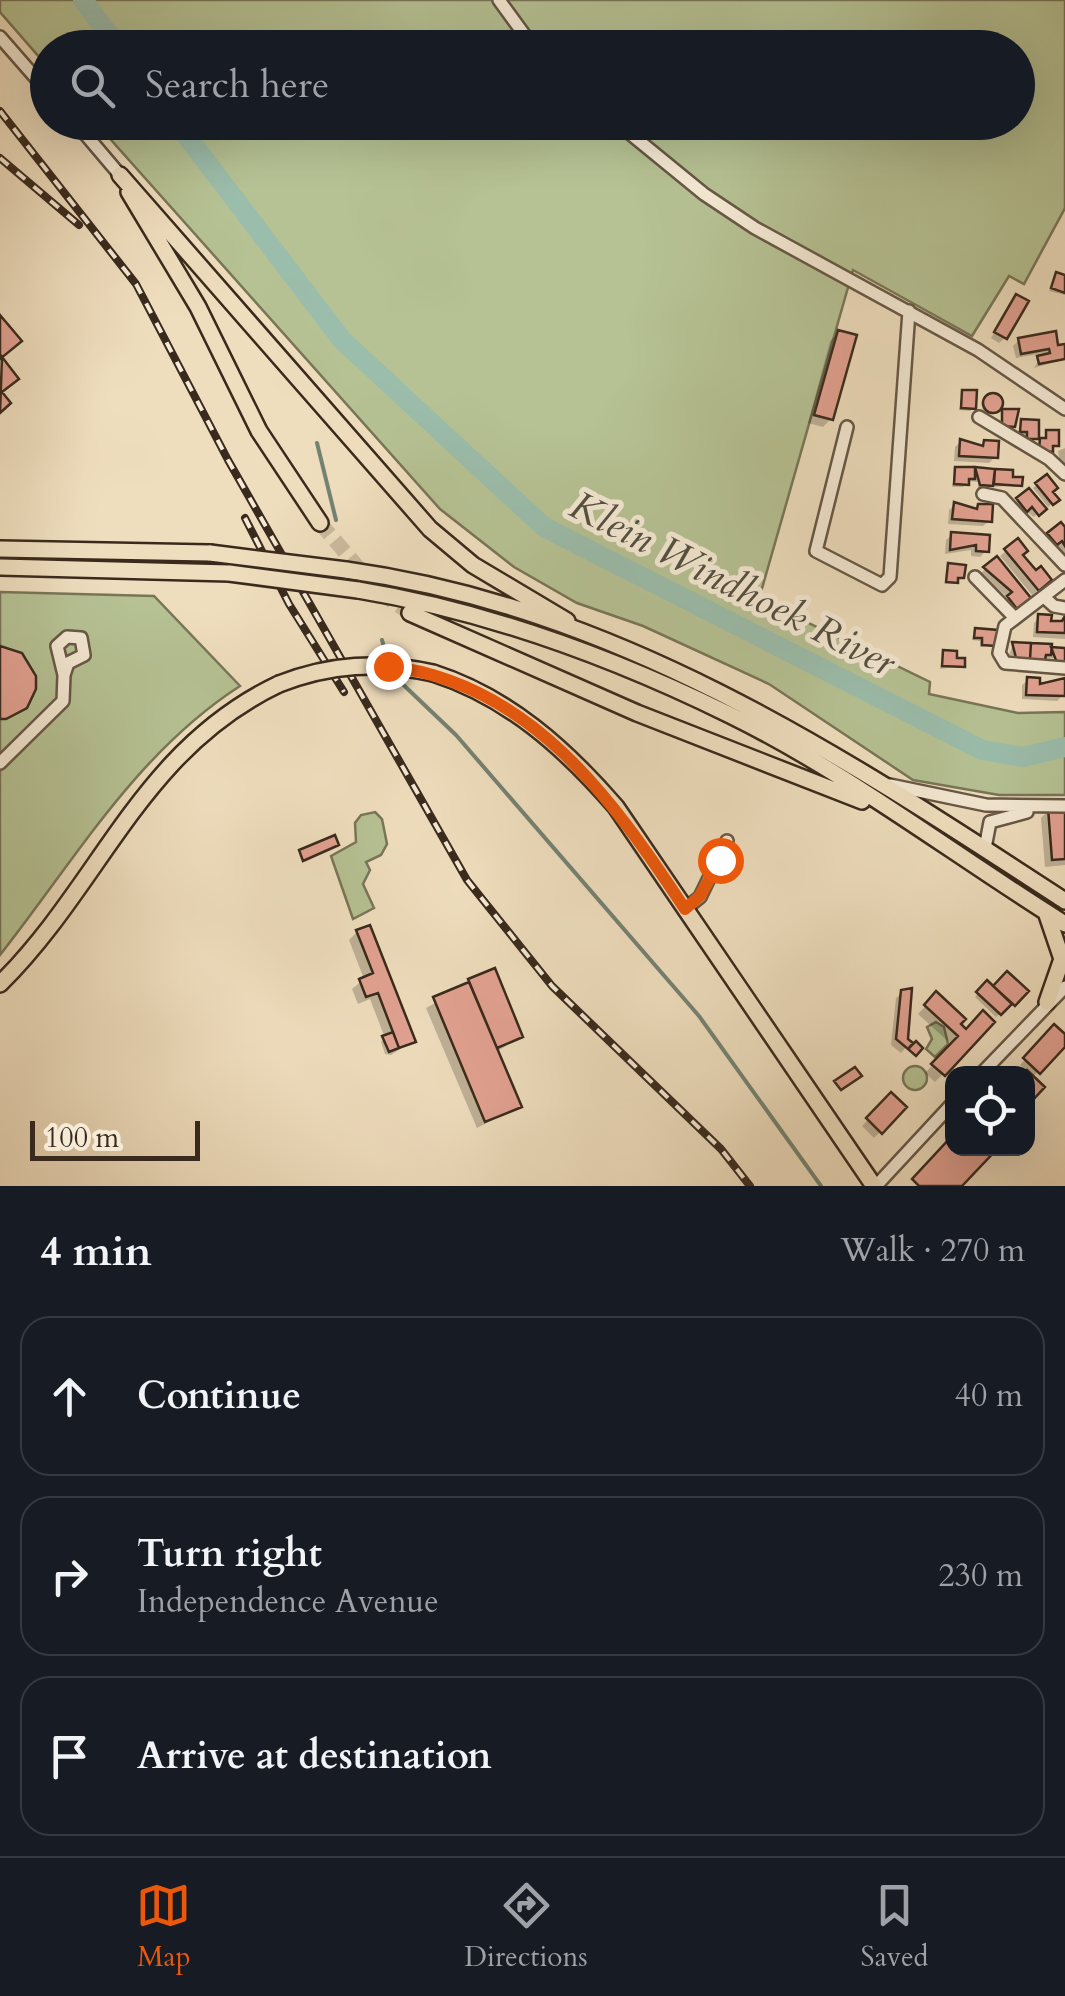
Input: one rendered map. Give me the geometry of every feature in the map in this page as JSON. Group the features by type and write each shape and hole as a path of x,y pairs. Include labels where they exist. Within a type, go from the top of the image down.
{"main road":[{"path":"120,175 198,307 259,431 320,524"},
{"path":"120,175 430,529 473,565 588,634"},
{"path":"0,549 210,553 346,570 436,588 588,634 709,684 881,782 1061,897"},
{"path":"0,568 229,573 358,590 568,646 732,716 894,813 1065,924"},
{"path":"410,613 637,713 894,813"},
{"path":"0,984 170,761 226,712 278,684 350,666 388,666 433,673 500,702 553,743 616,807 840,1142 875,1186"},
{"path":"1046,912 1062,958 1047,1002"},
{"path":"840,1142 864,1186"}],"street":[{"path":"499,0 521,30"},
{"path":"0,38 30,72"},
{"path":"90,140 120,175"},
{"path":"638,140 704,194 838,274 978,350 1063,404"},
{"path":"848,427 816,551 882,585 890,578 909,311"},
{"path":"979,417 1050,460 1065,474"},
{"path":"983,494 1002,498 1065,565"},
{"path":"975,577 1014,617"},
{"path":"1065,580 1014,617 1006,626 999,653 1005,663 1065,668"},
{"path":"1044,597 1054,606 1065,608"},
{"path":"0,763 63,701 64,675"},
{"path":"881,782 950,800 1048,808"},
{"path":"986,848 990,822 1065,806"},
{"path":"685,909 700,896 727,841"},
{"path":"988,1066 1065,987"},
{"path":"875,1186 945,1111"}],"green space":[{"path":"0,0 1065,0 1065,208 1024,284 1009,276 972,336 853,270 759,599 930,682 929,694 1018,713 1065,712 1065,795 999,795 913,780 769,684 643,626 577,603 514,567 440,509 111,140 1035,140 1035,30 30,30 30,46 0,12"},
{"path":"0,592 154,596 240,686 169,743 138,776 0,955"},
{"path":"375,812 382,819 387,844 381,855 366,862 370,870 363,884 374,908 353,919 331,856 356,842 355,823 361,815"},
{"path":"936,1022 944,1027 948,1044 935,1057 926,1049 932,1039 927,1027"},
{"path":"915,1066 924,1069 924,1087 915,1090 906,1087 903,1078 906,1069"}],"building":[{"path":"1056,272 1065,275 1065,293 1051,288"},
{"path":"1016,294 1029,301 1007,339 994,332"},
{"path":"0,315 22,341 0,359"},
{"path":"838,330 857,335 833,420 814,415"},
{"path":"1056,331 1058,345 1065,344 1065,359 1039,364 1037,356 1050,353 1049,349 1021,354 1018,338"},
{"path":"2,357 19,379 2,392 11,403 0,413"},
{"path":"962,390 977,390 976,409 961,408"},
{"path":"993,393 1003,403 993,413 983,403"},
{"path":"1002,409 1019,409 1015,427 1002,426"},
{"path":"1021,419 1039,420 1039,439 1027,439 1027,432 1020,432"},
{"path":"1046,430 1059,430 1059,446 1053,446 1053,452 1039,451 1040,438 1046,438"},
{"path":"960,439 983,446 984,440 999,441 998,458 959,456"},
{"path":"955,467 975,467 975,479 969,479 969,485 954,484"},
{"path":"975,467 995,469 993,486 980,485"},
{"path":"995,469 1013,470 1013,477 1023,477 1022,486 994,484"},
{"path":"1047,474 1058,488 1053,492 1060,500 1053,505 1035,483"},
{"path":"1029,488 1047,509 1039,516 1032,507 1027,512 1016,498"},
{"path":"954,502 977,509 978,504 993,504 992,522 952,519"},
{"path":"1061,522 1065,527 1065,546 1062,541 1057,545 1047,533"},
{"path":"951,532 990,535 989,552 976,551 976,545 950,550"},
{"path":"1018,538 1028,551 1023,555 1036,570 1041,566 1052,580 1039,591 1004,549"},
{"path":"997,556 1031,598 1017,609 1007,596 1012,592 983,567"},
{"path":"948,563 966,565 964,578 958,578 958,583 946,582"},
{"path":"1038,614 1052,615 1051,621 1062,621 1065,616 1065,633 1037,632"},
{"path":"975,628 998,630 996,646 982,645 982,638 974,638"},
{"path":"1012,642 1031,643 1030,659 1016,658"},
{"path":"1031,643 1052,644 1051,655 1046,655 1045,660 1030,659"},
{"path":"0,646 22,653 36,676 36,689 27,708 6,719 0,719"},
{"path":"1051,647 1065,648 1065,664 1057,663"},
{"path":"943,650 957,651 957,658 965,658 965,667 942,666"},
{"path":"1027,677 1040,678 1040,684 1065,678 1065,696 1026,695"},
{"path":"1065,806 1065,859 1052,860 1048,808"},
{"path":"335,835 339,845 303,861 299,850"},
{"path":"370,925 416,1042 399,1048 378,993 366,997 359,979 373,973 356,930"},
{"path":"495,968 523,1037 497,1048 468,979"},
{"path":"1007,971 1029,991 1015,1006 993,986"},
{"path":"987,980 1012,1004 1001,1015 976,992"},
{"path":"469,982 522,1107 485,1122 433,997"},
{"path":"912,988 908,1039 913,1043 908,1049 896,1039 901,990"},
{"path":"936,991 966,1019 961,1024 966,1029 983,1010 995,1022 954,1066 945,1066 945,1076 931,1064 958,1036 924,1005"},
{"path":"1054,1024 1065,1034 1065,1047 1040,1074 1023,1058"},
{"path":"393,1032 399,1048 389,1052 382,1036"},
{"path":"916,1041 923,1048 916,1056 908,1049"},
{"path":"855,1067 862,1076 841,1090 834,1081"},
{"path":"1035,1078 1045,1087 1035,1098"},
{"path":"891,1092 907,1107 882,1134 866,1118"},
{"path":"945,1144 945,1156 990,1156 962,1186 919,1186 912,1179"}],"waterway":[{"name":"Klein Windhoek River","path":"83,0 106,30"},
{"name":"Klein Windhoek River","path":"190,140 342,340 544,527 982,750 1023,757 1065,747"},
{"path":"317,443 336,520"},
{"path":"382,640 388,660"},
{"path":"392,674 456,735 699,1016 821,1186"}],"tunnel":[{"path":"320,523 379,592 410,613"}],"railway":[{"path":"0,111 136,284 228,460 467,880 552,986 721,1149 750,1186"},
{"path":"0,158 79,225"},
{"path":"245,518 289,604 344,692"}],"route":[{"path":"388,666 433,673 471,686 537,729 616,807 685,909 700,896 720,860"}]}
